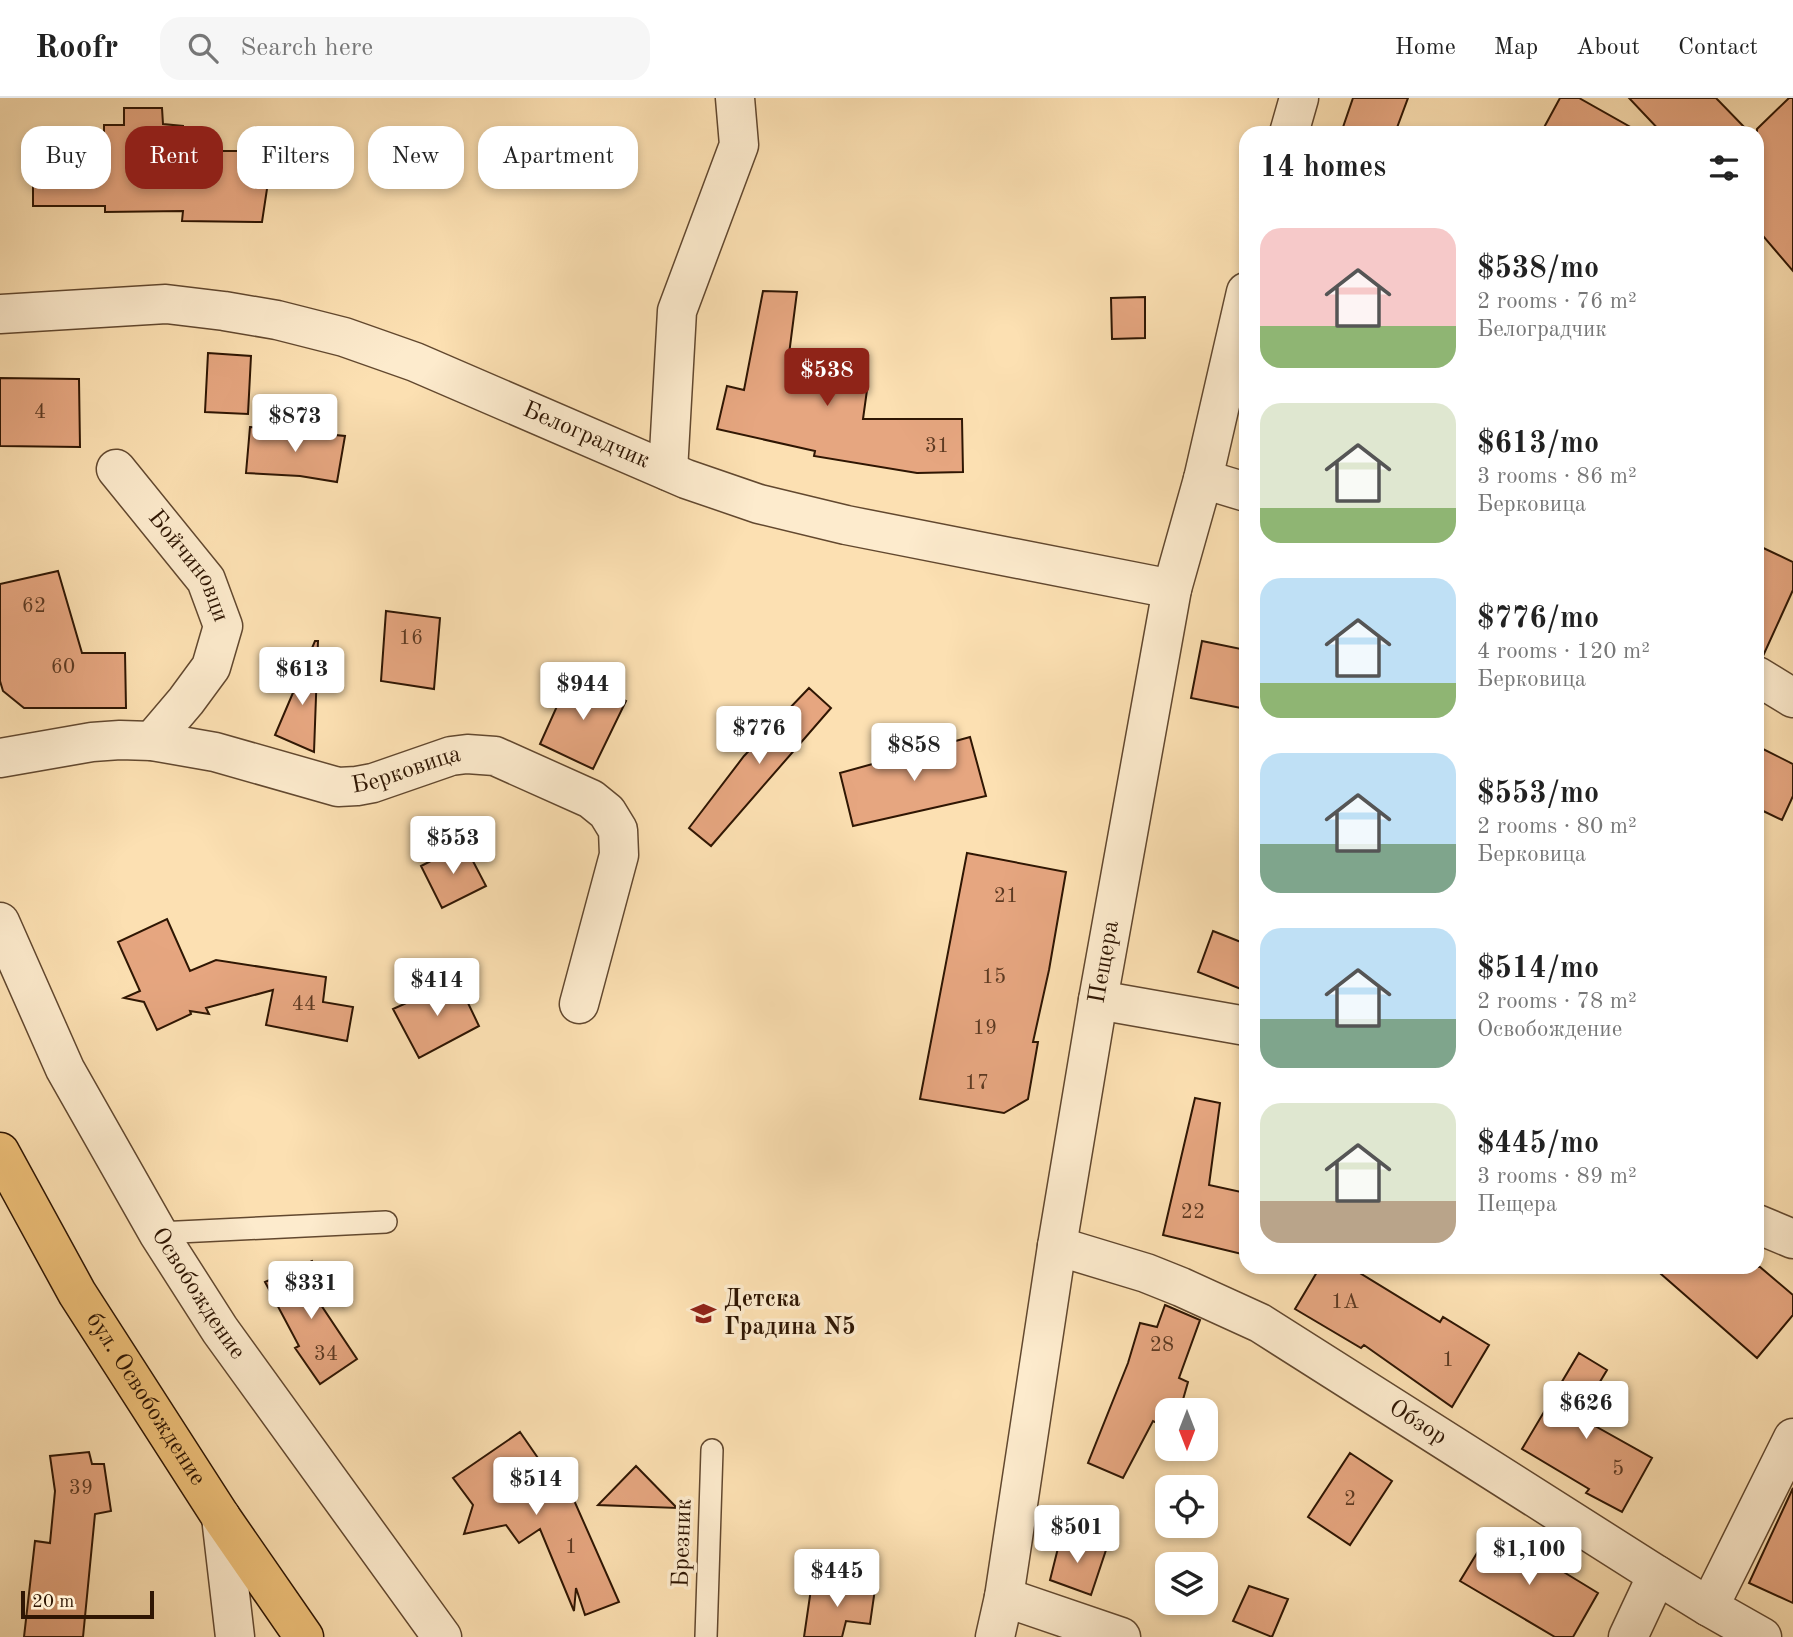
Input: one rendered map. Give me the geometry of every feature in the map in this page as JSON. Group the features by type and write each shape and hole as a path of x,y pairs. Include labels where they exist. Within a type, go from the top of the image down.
{"main road":[{"name":"бул. Освобождение","path":"0,1153 77,1293 221,1517 304,1637"}],"street":[{"path":"668,471 677,311 739,145 734,98"},
{"path":"1291,126 1299,98"},
{"name":"Белоградчик","path":"0,314 166,304 277,320 344,337 415,362 668,471 758,504 846,525 1172,589"},
{"name":"Пещера","path":"995,1637 1004,1597 1057,1246 1098,1000 1172,589 1203,479 1239,325"},
{"name":"Бойчиновци","path":"116,469 206,580 223,626 211,667 152,741"},
{"path":"1203,479 1239,490"},
{"path":"1764,680 1793,698"},
{"name":"Берковица","path":"0,758 92,742 152,741 215,752 338,787 373,783 451,756 495,756 591,799 607,812 618,830 619,855 579,1004"},
{"name":"Освобождение","path":"0,922 65,1069 158,1233 220,1330 442,1637"},
{"path":"1098,1000 1239,1025"},
{"path":"1764,1227 1793,1239"},
{"name":"Обзор","path":"1057,1246 1146,1273 1260,1323 1657,1575 1762,1637"},
{"path":"1709,1607 1793,1438"},
{"path":"221,1517 235,1637"},
{"path":"1628,1637 1657,1575"},
{"path":"1004,1597 1121,1637"}],"lane":[{"path":"158,1233 386,1222"},
{"name":"Брезник","path":"705,1637 712,1450"}],"building":[{"path":"1353,98 1408,98 1398,126 1343,126"},
{"path":"1560,98 1579,98 1629,126 1545,126"},
{"path":"1629,98 1716,98 1743,126 1655,126"},
{"path":"1789,98 1793,98 1793,271 1764,237 1764,126 1760,126"},
{"path":"124,108 162,108 163,124 183,126 125,126 125,189 223,189 223,151 237,151 237,189 267,189 262,222 182,221 183,211 105,212 105,206 33,206 33,189 111,189 111,126 104,125 124,125"},
{"path":"763,291 797,292 788,362 842,371 840,385 867,390 863,419 962,419 963,472 917,473 814,456 815,451 717,429 727,386 744,390"},
{"path":"1145,297 1145,338 1112,339 1111,298"},
{"path":"208,353 251,356 248,414 205,412"},
{"path":"0,378 79,379 80,447 0,446"},
{"path":"250,427 345,436 337,482 300,476 246,473"},
{"path":"1764,548 1793,562 1793,590 1764,654"},
{"path":"58,571 82,653 125,653 126,708 24,708 3,691 0,681 0,584"},
{"path":"386,611 440,618 434,689 381,681"},
{"path":"315,641 318,641 314,752 275,735"},
{"path":"1202,641 1239,649 1239,708 1191,698"},
{"path":"571,675 626,701 593,769 540,744"},
{"path":"809,688 831,708 711,846 689,828 744,756"},
{"path":"970,737 986,796 853,826 840,773"},
{"path":"1764,750 1793,764 1793,796 1782,820 1764,811"},
{"path":"464,844 486,886 442,908 421,866"},
{"path":"967,853 1066,872 1033,1042 1038,1042 1028,1099 1004,1113 920,1099"},
{"path":"167,919 190,971 216,960 326,977 323,1002 353,1007 347,1041 266,1025 273,990 206,1008 209,1014 190,1011 191,1014 157,1030 144,1002 124,998 140,991 118,942"},
{"path":"1213,931 1239,941 1239,988 1198,972"},
{"path":"457,980 479,1026 419,1058 393,1009"},
{"path":"1195,1098 1220,1103 1209,1185 1239,1191 1239,1253 1163,1235"},
{"path":"312,1261 328,1292 317,1299 357,1359 320,1384 295,1348 299,1346 265,1282"},
{"path":"1764,1270 1793,1295 1793,1315 1757,1358 1661,1274 1764,1274"},
{"path":"1316,1274 1361,1274 1440,1322 1443,1317 1489,1345 1452,1407 1364,1345 1361,1348 1295,1309"},
{"path":"1165,1305 1200,1320 1179,1378 1188,1382 1183,1398 1155,1398 1155,1422 1153,1421 1123,1478 1088,1463 1128,1363 1140,1323 1157,1327"},
{"path":"1579,1353 1607,1370 1579,1417 1652,1458 1622,1512 1586,1493 1589,1489 1522,1449"},
{"path":"520,1432 567,1500 573,1498 619,1602 585,1615 576,1588 574,1611 540,1529 519,1543 506,1525 464,1534 473,1505 453,1478"},
{"path":"89,1452 92,1464 104,1464 111,1511 95,1514 83,1637 24,1637 35,1541 50,1543 55,1491 50,1456"},
{"path":"1350,1453 1392,1481 1350,1545 1308,1517"},
{"path":"636,1466 677,1508 598,1505"},
{"path":"1793,1488 1793,1603 1749,1583"},
{"path":"1491,1530 1598,1593 1573,1637 1555,1637 1460,1581"},
{"path":"1061,1536 1106,1550 1091,1595 1050,1580"},
{"path":"812,1582 875,1589 870,1624 846,1621 842,1637 804,1637"},
{"path":"1249,1586 1288,1599 1272,1637 1233,1621"}],"place":[{"name":"Детска Градина N5","path":"704,1314"}]}
